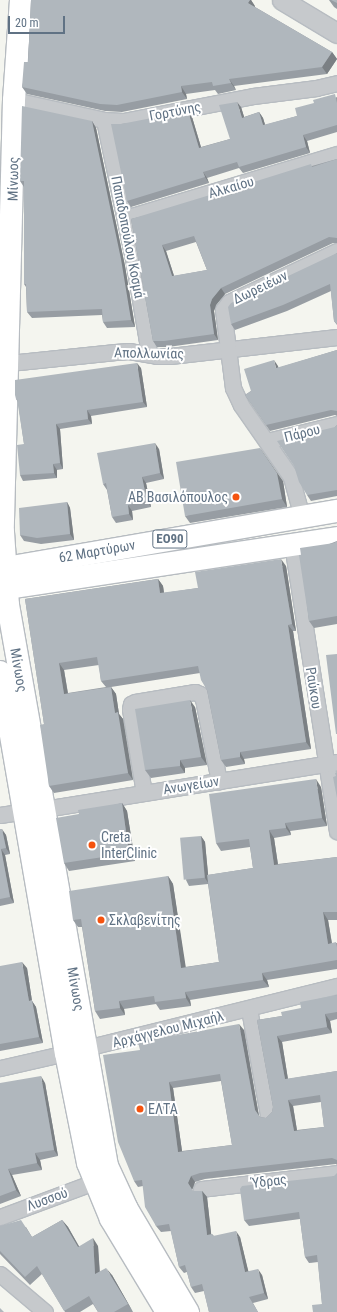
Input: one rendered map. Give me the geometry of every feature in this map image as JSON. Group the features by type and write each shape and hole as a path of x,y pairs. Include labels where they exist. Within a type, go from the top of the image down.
{"main road":[{"name":"Μίνωος","path":"21,0 14,100 9,363 2,578 34,810 76,1051 111,1177 135,1223 188,1312"},
{"name":"62 Μαρτύρων","path":"2,578 337,511"},
{"name":"62 Μαρτύρων","path":"2,578 337,538"},
{"name":"Μίνωος","path":"0,672 34,810"},
{"name":"Μίνωος","path":"76,1051 82,1140 94,1182 111,1219 167,1312"}],"street":[{"path":"291,2 337,32"},
{"name":"Γορτύνης","path":"14,100 104,120 129,120 241,98 316,88 337,83"},
{"name":"Παπαδοπούλου Κοσμά","path":"104,120 125,218 149,354"},
{"name":"Αλκαίου","path":"125,218 337,154"},
{"name":"Δωρειέων","path":"229,350 223,310 226,304 337,250"},
{"name":"Απολλωνίας","path":"9,363 115,352 163,356 229,350 337,336"},
{"path":"229,350 233,388 237,398 291,477 302,517"},
{"name":"Πάρου","path":"267,441 337,424"},
{"name":"Ραύκου","path":"292,544 331,763 337,832"},
{"path":"144,793 130,708 131,704 195,692 200,694 203,699 218,781"},
{"name":"Ανωγείων","path":"0,815 331,763"},
{"name":"Αρχάγγελου Μιχαήλ","path":"0,1068 249,1009 337,986"},
{"path":"249,1009 268,1115"},
{"name":"Ύδρας","path":"201,1190 337,1173"},
{"name":"Λυσσού","path":"0,1217 94,1182"},
{"path":"0,1274 44,1312"}],"building":[{"path":"31,0 250,0 248,3 332,52 322,67 229,79 231,83 213,86 212,82 181,86 182,92 117,105 100,104 22,87 24,62 28,62"},
{"path":"335,94 337,103 337,125 303,135 306,147 239,167 237,162 203,172 205,177 127,201 111,124 121,124 188,111 199,148 230,139 219,105 237,102 242,118 259,112 263,125 297,116 295,108 314,103 313,100"},
{"path":"22,106 92,121 121,259 131,320 103,322 102,309 27,312 26,284 24,284 24,181 20,181"},
{"path":"337,159 337,238 329,237 221,288 212,299 210,305 214,334 164,341 153,341 131,219 210,195 212,200 246,190 244,185 311,164 312,167","holes":["194,236 207,270 172,276 162,245"]},
{"path":"337,253 337,324 334,321 330,284 283,305 231,324 228,307 231,303"},
{"path":"337,350 337,411 331,410 266,425 245,395 251,391 244,369 274,360 276,368"},
{"path":"137,363 143,402 87,410 88,419 56,424 60,463 53,464 54,473 20,475 17,445 24,444 17,399 15,395 15,380"},
{"path":"337,425 337,490 307,495 299,482 294,466 277,441 335,427"},
{"path":"155,443 160,473 142,477 147,501 128,505 129,514 112,517 106,483 103,484 97,453"},
{"name":"ΑΒ Βασιλόπουλος","path":"260,448 277,473 282,499 185,516 176,462"},
{"path":"67,502 70,534 37,538 20,535 19,508"},
{"path":"337,541 337,616 309,621 299,555 301,555 300,548 334,543"},
{"path":"281,559 292,624 288,625 306,742 240,752 240,757 221,760 207,690 201,680 198,666 101,681 97,657 59,663 64,694 111,687 115,713 118,712 128,773 49,786 40,725 44,724 25,599 158,579 160,593 198,588 195,572"},
{"path":"337,654 337,734 336,734 326,655"},
{"path":"190,700 201,757 180,760 180,766 145,770 135,709"},
{"path":"335,773 337,773 337,798 333,777 336,776"},
{"path":"316,779 322,818 285,823 286,828 269,830 274,865 337,857 337,912 323,912 328,944 336,942 337,960 262,973 263,980 185,992 186,998 155,1002 154,996 119,1001 120,1008 95,1011 81,919 73,920 69,891 168,876 181,968 219,962 207,875 253,868 249,839 216,843 209,794"},
{"path":"122,803 129,853 64,863 56,818 79,814 78,810"},
{"path":"0,829 2,829 6,848 1,849 10,897 0,899"},
{"path":"201,836 205,878 184,880 180,838"},
{"path":"22,962 29,1001 32,1000 39,1037 0,1044 0,966"},
{"path":"337,995 337,1012 325,1014 327,1027 277,1036 285,1079 337,1071 337,1160 332,1158 200,1173 191,1176 188,1183 193,1191 202,1191 207,1235 212,1234 213,1236 236,1231 245,1272 258,1269 264,1293 249,1297 258,1312 209,1312 202,1284 191,1287 185,1265 179,1267 169,1224 156,1226 145,1207 142,1180 134,1181 118,1142 103,1055 140,1050 138,1042 239,1024 255,1110 260,1117 266,1118 272,1112 273,1107 257,1020 282,1016 281,1012 301,1008 300,1002","holes":["220,1074 232,1145 178,1152 169,1082","320,1095 324,1127 294,1131 288,1100"]},
{"path":"41,1076 54,1150 35,1153 37,1163 8,1169 16,1190 0,1196 0,1083"},
{"path":"337,1173 337,1312 313,1312 312,1305 322,1304 317,1255 305,1257 299,1212 244,1220 240,1189 242,1186 334,1176"},
{"path":"21,1220 32,1237 62,1220 78,1247 93,1238 95,1274 106,1268 128,1304 114,1312 98,1312 89,1296 64,1311 37,1266 25,1277 0,1251 0,1226"}],"place":[{"name":"ΑΒ Βασιλόπουλος","path":"236,497"},
{"name":"Creta InterClinic","path":"92,845"},
{"name":"Σκλαβενίτης","path":"101,920"},
{"name":"ΕΛΤΑ","path":"140,1109"}]}
